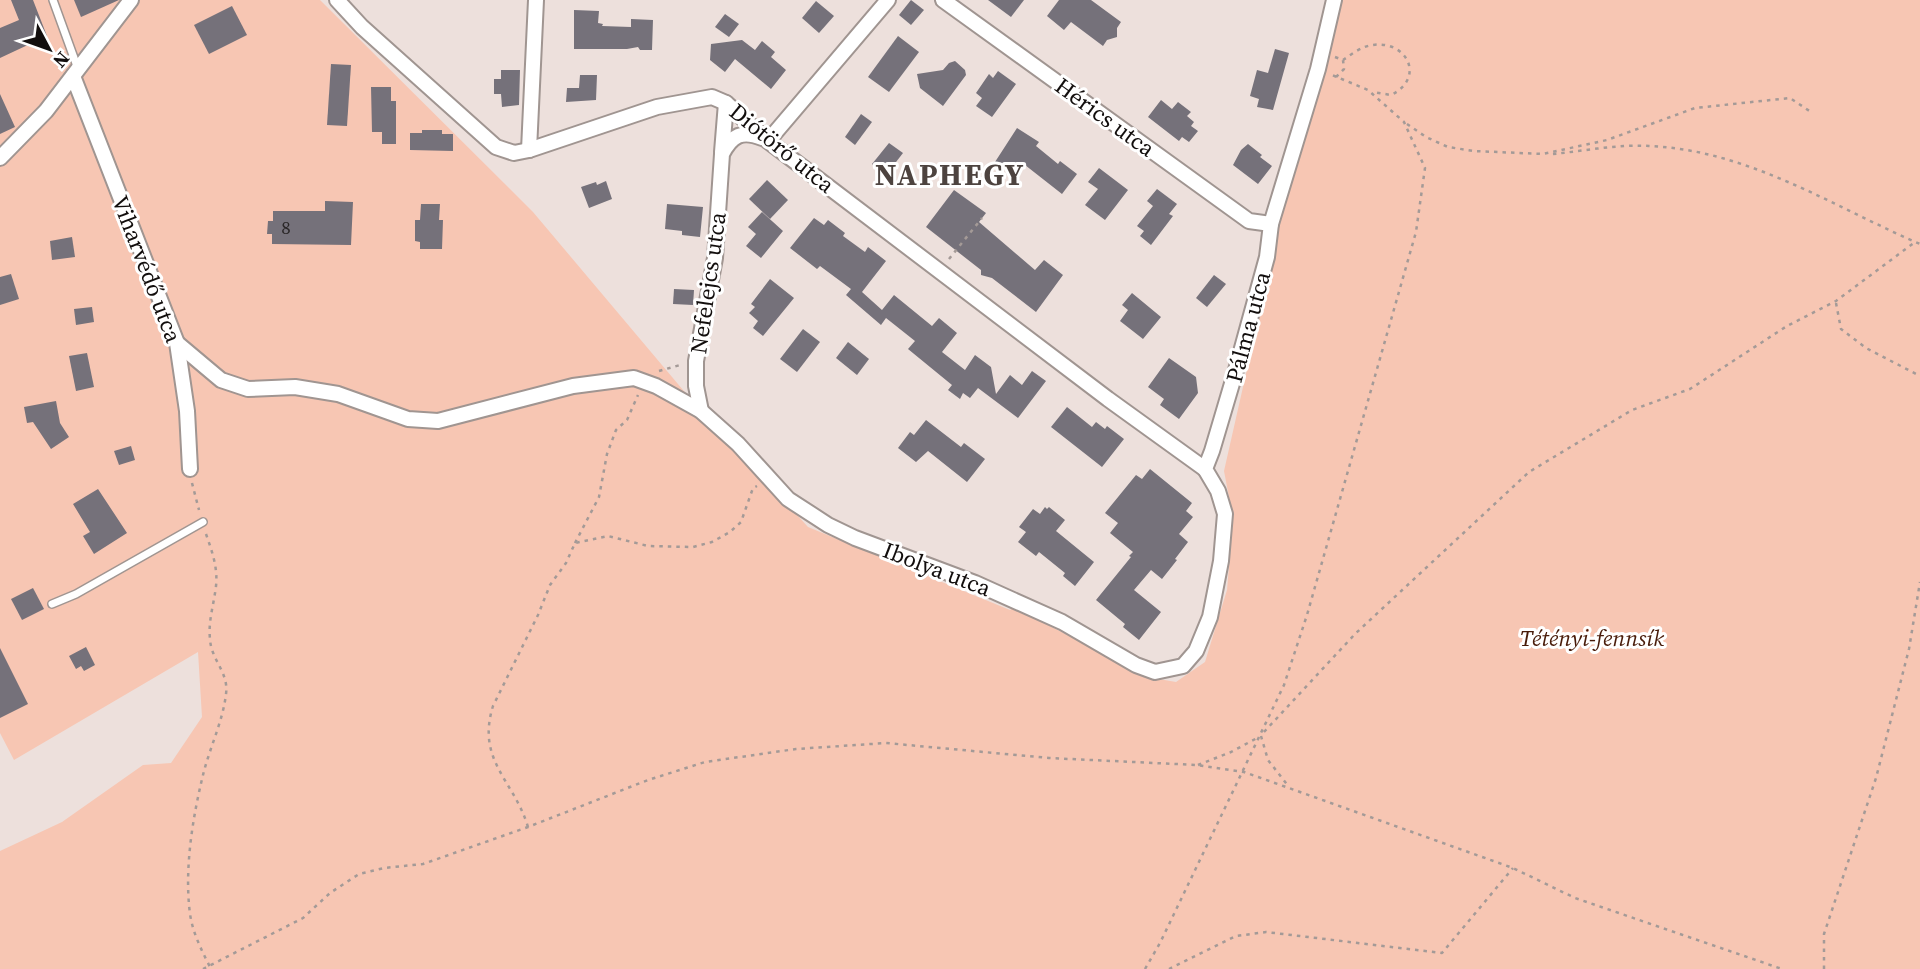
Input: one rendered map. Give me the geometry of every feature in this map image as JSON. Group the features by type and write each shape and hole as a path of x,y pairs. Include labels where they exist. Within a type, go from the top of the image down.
{"street":[{"path":"0,158 46,111 131,0"},
{"name":"Diótörő utca","path":"337,0 362,27 496,147 514,153 657,107 704,97 720,99 768,141 1108,399 1205,469"},
{"path":"529,150 536,0"},
{"path":"722,153 727,143 735,137 750,133 768,141 888,0"},
{"name":"Hérics utca","path":"943,0 1249,221 1271,225"},
{"name":"Pálma utca","path":"1205,469 1240,357 1267,257 1271,225 1318,69 1334,0"},
{"name":"Viharvédő utca","path":"75,73 177,343 187,411 190,469"},
{"name":"Nefelejcs utca","path":"701,411 696,386 696,361 715,258 726,103"},
{"path":"177,343 221,380 248,388 295,387 338,394 408,419 438,421 573,386 634,378 646,382"},
{"name":"Ibolya utca","path":"646,382 701,411 738,444 769,480 806,513 855,538 909,557 1062,622 1136,665 1156,672 1183,666 1196,651 1210,617 1221,561 1225,514 1218,491 1205,469"}],"lane":[{"path":"53,0 75,73"},
{"path":"52,604 75,594 203,522"}],"path":[{"path":"1318,69 1368,90 1391,95 1408,84 1409,65 1396,49 1371,45 1343,60"},
{"path":"1368,90 1426,138 1448,147 1543,155 1648,146 1715,155 1748,165 1920,244"},
{"path":"1543,155 1607,140 1695,108 1790,98 1811,112"},
{"path":"1145,969 1261,736 1284,685 1307,615 1416,232 1425,168 1404,122"},
{"path":"940,270 982,218"},
{"path":"1198,765 1261,736 1355,634 1529,472 1632,410 1690,389 1787,326 1836,301 1915,242"},
{"path":"1836,301 1841,329 1866,348 1920,376"},
{"path":"659,371 696,361"},
{"path":"528,827 523,808 491,756 488,720 550,585 566,563 598,497 607,454 616,430 627,420 646,382"},
{"path":"190,469 215,561 216,584 209,638 212,654 225,674 227,689 204,770 194,819 189,874 190,914 197,942 210,967"},
{"path":"575,543 608,537 648,546 693,547 712,542 741,522 753,488 769,480"},
{"path":"1824,969 1824,934 1876,778 1909,649 1920,582"},
{"path":"1261,736 1268,760 1291,789"},
{"path":"203,969 303,918 330,893 359,874 423,864 648,780 705,762 796,749 886,743 1049,758 1198,765 1244,772 1513,868 1575,898 1782,969"},
{"path":"1169,969 1236,936 1266,932 1442,953 1513,868"}],"green space":[{"name":"Tétényi-fennsík","path":"0,0 320,0 533,212 683,390 808,527 1010,610 1014,607 1147,677 1176,682 1205,662 1227,590 1233,518 1224,471 1283,210 1342,0 1920,0 1920,969 0,969 0,851 62,822 143,765 171,763 202,717 198,652 14,760 0,733"}],"building":[{"path":"11,0 33,0 47,36 0,58 0,28 19,20"},
{"path":"74,0 119,0 81,17"},
{"path":"911,0 924,10 911,25 899,15"},
{"path":"988,0 1024,0 1011,17"},
{"path":"1059,0 1091,0 1121,22 1117,28 1117,37 1107,40 1103,46 1071,22 1064,30 1047,16"},
{"path":"816,1 834,16 819,33 802,18"},
{"path":"232,6 247,35 209,54 194,25"},
{"path":"574,10 599,11 598,23 603,24 602,26 631,27 631,19 653,20 652,50 640,50 638,47 574,49"},
{"path":"725,14 739,24 729,37 715,27"},
{"path":"898,36 919,52 889,92 868,77"},
{"path":"742,40 755,50 762,41 775,52 771,57 786,70 771,89 735,59 725,72 710,60 711,44"},
{"path":"1275,49 1289,53 1273,110 1257,107 1259,99 1250,96 1257,70 1268,73"},
{"path":"955,61 965,70 966,75 943,106 920,88 917,74 943,70"},
{"path":"331,64 351,65 347,126 327,125"},
{"path":"501,70 520,70 519,105 502,107 501,94 494,94 494,79 501,79"},
{"path":"998,71 1016,84 992,117 976,106 982,98 976,93 989,74 993,78"},
{"path":"580,75 597,75 596,100 566,102 567,88 579,88"},
{"path":"371,87 391,87 391,101 396,101 396,144 382,144 382,132 372,132"},
{"path":"0,94 15,127 0,134"},
{"path":"1161,100 1172,109 1178,102 1191,112 1187,116 1194,122 1191,126 1198,131 1189,142 1182,137 1179,141 1148,117"},
{"path":"861,114 872,122 855,145 845,137"},
{"path":"1017,128 1039,142 1036,146 1058,164 1060,161 1077,174 1062,194 1025,165 1017,177 995,162"},
{"path":"422,130 442,130 442,134 453,134 453,151 410,150 410,133 422,133"},
{"path":"889,143 903,153 886,175 872,164"},
{"path":"1248,144 1272,166 1258,184 1233,165 1241,150"},
{"path":"1099,168 1128,190 1105,220 1085,205 1098,189 1088,182"},
{"path":"767,180 788,200 770,219 749,199"},
{"path":"606,181 612,199 589,208 581,187"},
{"path":"1157,189 1177,204 1169,214 1173,216 1151,245 1140,236 1144,231 1137,226 1153,206 1147,201"},
{"path":"954,190 986,213 979,222 1035,270 1044,260 1063,275 1036,312 992,278 981,275 981,270 926,227"},
{"path":"325,201 353,202 351,245 272,244 272,234 267,234 268,221 273,221 273,211 325,211"},
{"path":"421,204 440,204 439,220 443,220 442,249 420,249 420,242 415,241 415,220 420,220"},
{"path":"667,204 703,207 700,237 665,229"},
{"path":"762,212 783,231 761,258 746,246 756,234 748,227"},
{"path":"814,218 824,225 828,220 845,233 843,236 865,252 868,247 886,261 862,292 882,310 894,295 932,326 939,318 957,333 942,352 965,370 975,355 991,367 996,394 1010,375 1022,385 1032,371 1046,381 1018,418 978,388 970,398 963,393 960,399 948,390 952,385 908,349 915,341 886,318 881,325 846,295 851,289 820,266 817,269 790,248"},
{"path":"72,237 75,257 52,260 50,241"},
{"path":"11,274 19,299 0,305 0,277"},
{"path":"1214,275 1226,284 1207,307 1196,298"},
{"path":"770,279 794,298 763,336 753,328 758,321 749,313 755,307 751,304"},
{"path":"674,289 694,290 693,305 673,304"},
{"path":"1132,293 1161,317 1143,339 1120,321 1128,310 1122,305"},
{"path":"92,307 94,322 76,325 74,309"},
{"path":"803,329 820,342 797,372 780,359"},
{"path":"848,342 869,359 857,375 836,358"},
{"path":"87,353 94,387 76,391 69,356"},
{"path":"1169,358 1196,377 1198,393 1179,419 1160,405 1164,399 1148,387"},
{"path":"56,401 60,423 69,437 51,449 33,422 27,423 24,407"},
{"path":"1067,407 1092,427 1096,422 1105,429 1107,426 1124,439 1102,467 1051,427"},
{"path":"926,420 961,447 964,443 985,459 967,482 928,451 916,462 898,448 910,432 914,435"},
{"path":"131,446 135,460 119,465 114,451"},
{"path":"1150,469 1192,503 1186,511 1193,517 1179,534 1188,542 1162,579 1151,570 1134,590 1161,612 1139,640 1123,627 1125,624 1096,600 1133,552 1110,533 1118,523 1105,513 1136,475 1142,479"},
{"path":"98,489 127,533 94,554 83,536 90,532 73,504"},
{"path":"1045,507 1049,507 1065,520 1056,531 1094,562 1075,586 1063,576 1065,573 1039,552 1036,556 1018,542 1026,532 1019,527 1033,509 1040,514"},
{"path":"33,588 44,609 22,620 11,599"},
{"path":"86,647 95,665 84,671 81,666 76,669 69,656"},
{"path":"0,648 28,704 0,718"}],"district":[{"name":"NAPHEGY","path":"950,175"}]}
